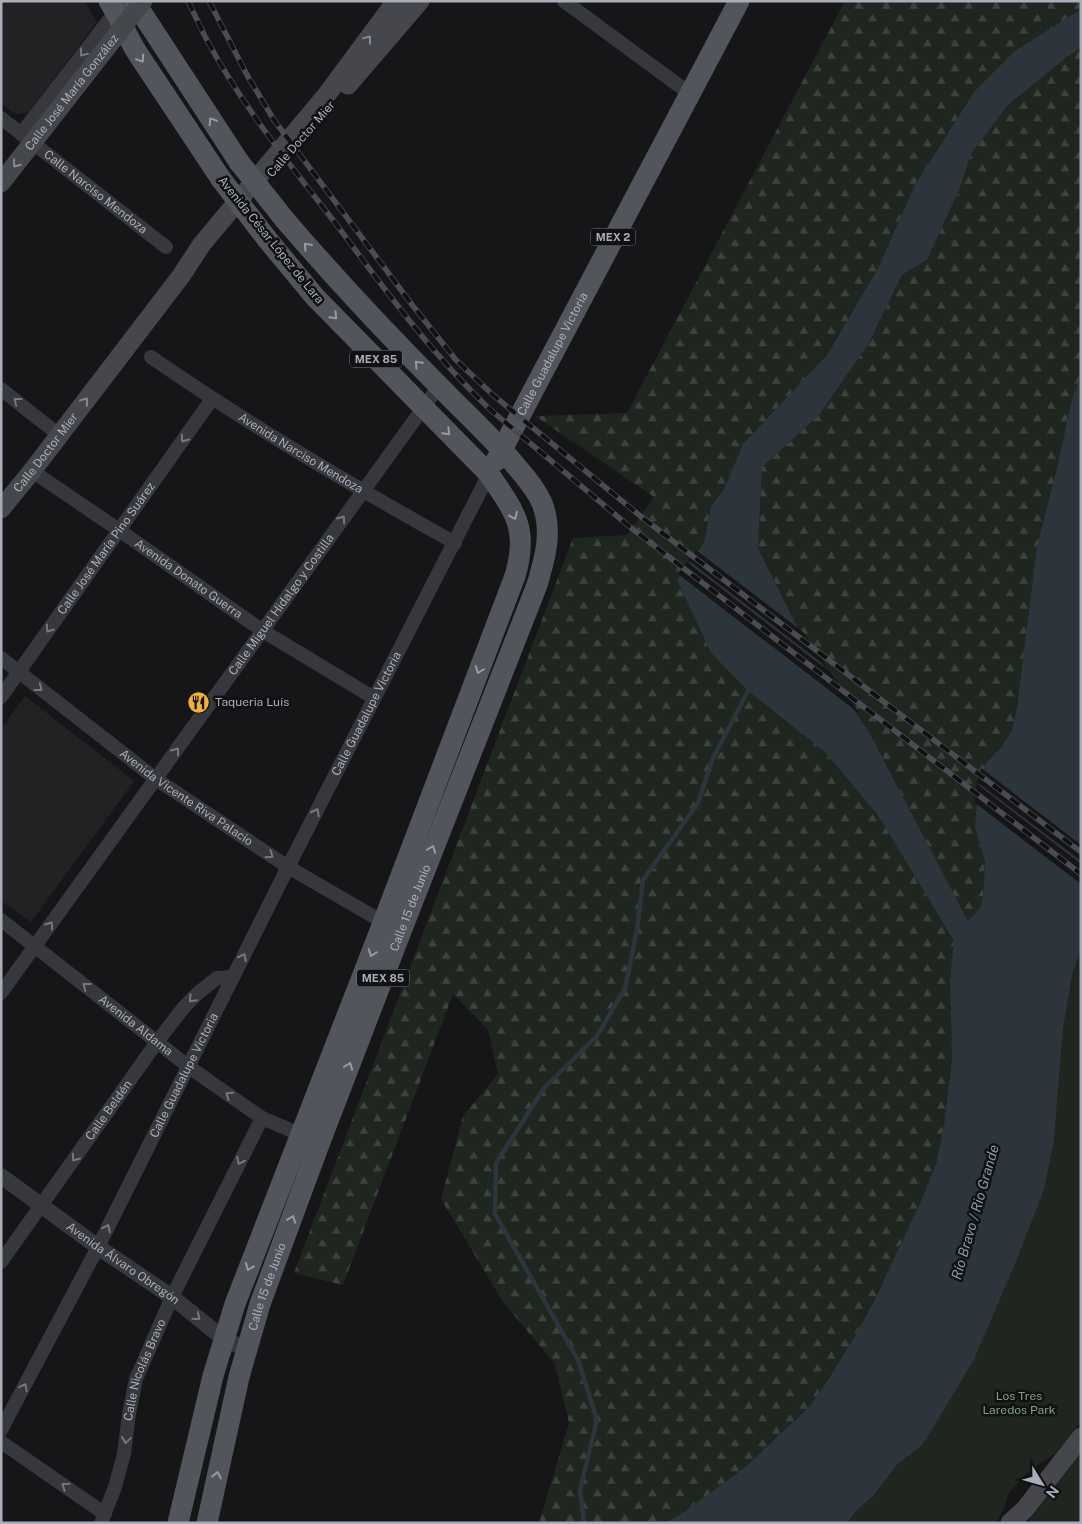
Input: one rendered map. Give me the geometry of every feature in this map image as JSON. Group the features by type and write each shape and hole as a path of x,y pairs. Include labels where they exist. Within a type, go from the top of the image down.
{"main road":[{"name":"Calle Doctor Mier","path":"1,509 60,435 202,244 328,93 396,1"},
{"name":"Calle Doctor Mier","path":"180,276 208,248 420,1"},
{"name":"Calle Guadalupe Victoria","path":"489,474 738,1"},
{"name":"Avenida César López de Lara","path":"128,6 126,36 221,178 267,239 315,296 489,474"},
{"name":"Avenida César López de Lara","path":"128,6 239,162 317,258 439,386 502,448"},
{"name":"Calle José María González","path":"1,183 128,6"},
{"name":"Calle 15 de Junio","path":"178,1523 213,1376 242,1286 384,922 537,585 548,545 547,522 542,503 535,489 502,448"},
{"name":"Calle 15 de Junio","path":"207,1523 231,1410 246,1349 260,1304 318,1147 438,806 518,564 521,544 519,528 511,509 489,474"},
{"path":"1010,1523 1026,1509 1081,1437"},
{"path":"195,1453 203,1523"}],"street":[{"path":"564,1 690,93"},
{"path":"21,134 128,6"},
{"path":"39,148 126,36"},
{"name":"Calle Narciso Mendoza","path":"1,118 166,248"},
{"name":"Avenida Narciso Mendoza","path":"150,357 212,399 362,491 455,543"},
{"name":"Calle Miguel Hidalgo y Costilla","path":"1,993 439,386"},
{"path":"1,389 60,435"},
{"name":"Calle José María Pino Suárez","path":"1,697 212,399"},
{"name":"Avenida Donato Guerra","path":"32,471 262,631 374,698"},
{"name":"Calle Guadalupe Victoria","path":"1,1430 98,1247 288,867 489,474"},
{"name":"Avenida Vicente Riva Palacio","path":"1,658 156,779 288,867 384,922"},
{"name":"Avenida Aldama","path":"1,920 189,1067 262,1118 302,1136"},
{"name":"Calle Beldén","path":"1,1262 157,1042 184,1007 217,978 233,977"},
{"name":"Calle Nicolás Bravo","path":"103,1518 115,1487 124,1454 136,1379 172,1297 262,1118"},
{"name":"Avenida Álvaro Obregón","path":"1,1176 98,1247 172,1297 224,1339 246,1349"},
{"path":"1,1442 103,1518"}],"shaded area":[{"path":"1,1 84,1 97,22 28,113 15,114 1,103"},
{"path":"25,696 134,781 31,922 1,901 1,729"}],"green space":[{"path":"845,1 1081,1 1081,9 1053,27 974,92 915,185 878,268 827,355 743,444 724,489 711,506 704,543 677,580 711,653 748,691 825,752 879,817 954,941 950,978 952,1059 944,1125 936,1164 920,1203 874,1301 855,1336 809,1407 744,1468 684,1512 665,1523 539,1523 569,1423 555,1364 503,1302 441,1199 463,1116 498,1074 488,1030 453,994 343,1285 294,1273 573,538 627,535 654,497 535,416 627,413"},
{"path":"1081,48 1081,375 1072,399 1057,468 1029,616 1017,707 1012,730 1002,746 986,763 975,828 985,863 983,896 980,908 968,922 869,732 800,632 758,548 762,467 820,414 869,343 902,275 927,260 960,188 971,154 1008,105 1067,57"},
{"name":"Los Tres Laredos Park","path":"1081,951 1081,1422 1055,1454 1030,1470 1009,1493 996,1523 847,1523 857,1510 873,1496 897,1465 923,1443 974,1360 1018,1257 1044,1190 1054,1141 1063,1029 1073,971"},
{"path":"1081,1451 1081,1523 1027,1523"}],"water":[{"name":"Río Bravo / Rio Grande","path":"1081,9 1081,48 1067,57 1008,105 971,154 960,188 927,260 902,275 869,343 820,414 762,467 758,548 800,632 869,732 968,921 980,908 983,896 985,863 975,828 981,774 986,763 1002,746 1012,730 1017,707 1037,546 1072,399 1081,375 1081,951 1073,971 1063,1029 1054,1141 1044,1190 974,1360 923,1444 897,1465 873,1496 857,1510 847,1523 665,1523 684,1512 744,1468 809,1407 855,1336 874,1301 920,1203 936,1164 944,1125 952,1059 950,978 954,941 879,817 825,752 748,691 711,653 677,580 704,543 711,506 724,489 743,444 827,355 878,268 915,185 974,92 1015,51"}],"pier":[{"path":"696,550 803,632 827,667 688,560"},
{"path":"687,562 830,672 860,714 678,574"},
{"path":"981,768 1081,845 1081,861 977,782"},
{"path":"977,784 1081,864 1081,884 974,802"}],"waterway":[{"path":"584,1523 580,1490 597,1420 578,1360 495,1214 496,1163 544,1088 597,1036 625,988 637,930 643,880 698,803 713,758 748,691"}],"railway":[{"path":"188,1 205,37 236,90 268,136 410,322 471,391 493,412 630,527 1081,874"},
{"path":"209,1 247,75 274,120 413,306 456,360 493,395 644,519 1081,852"}],"place":[{"name":"Taqueria Luis","path":"199,702"}]}
